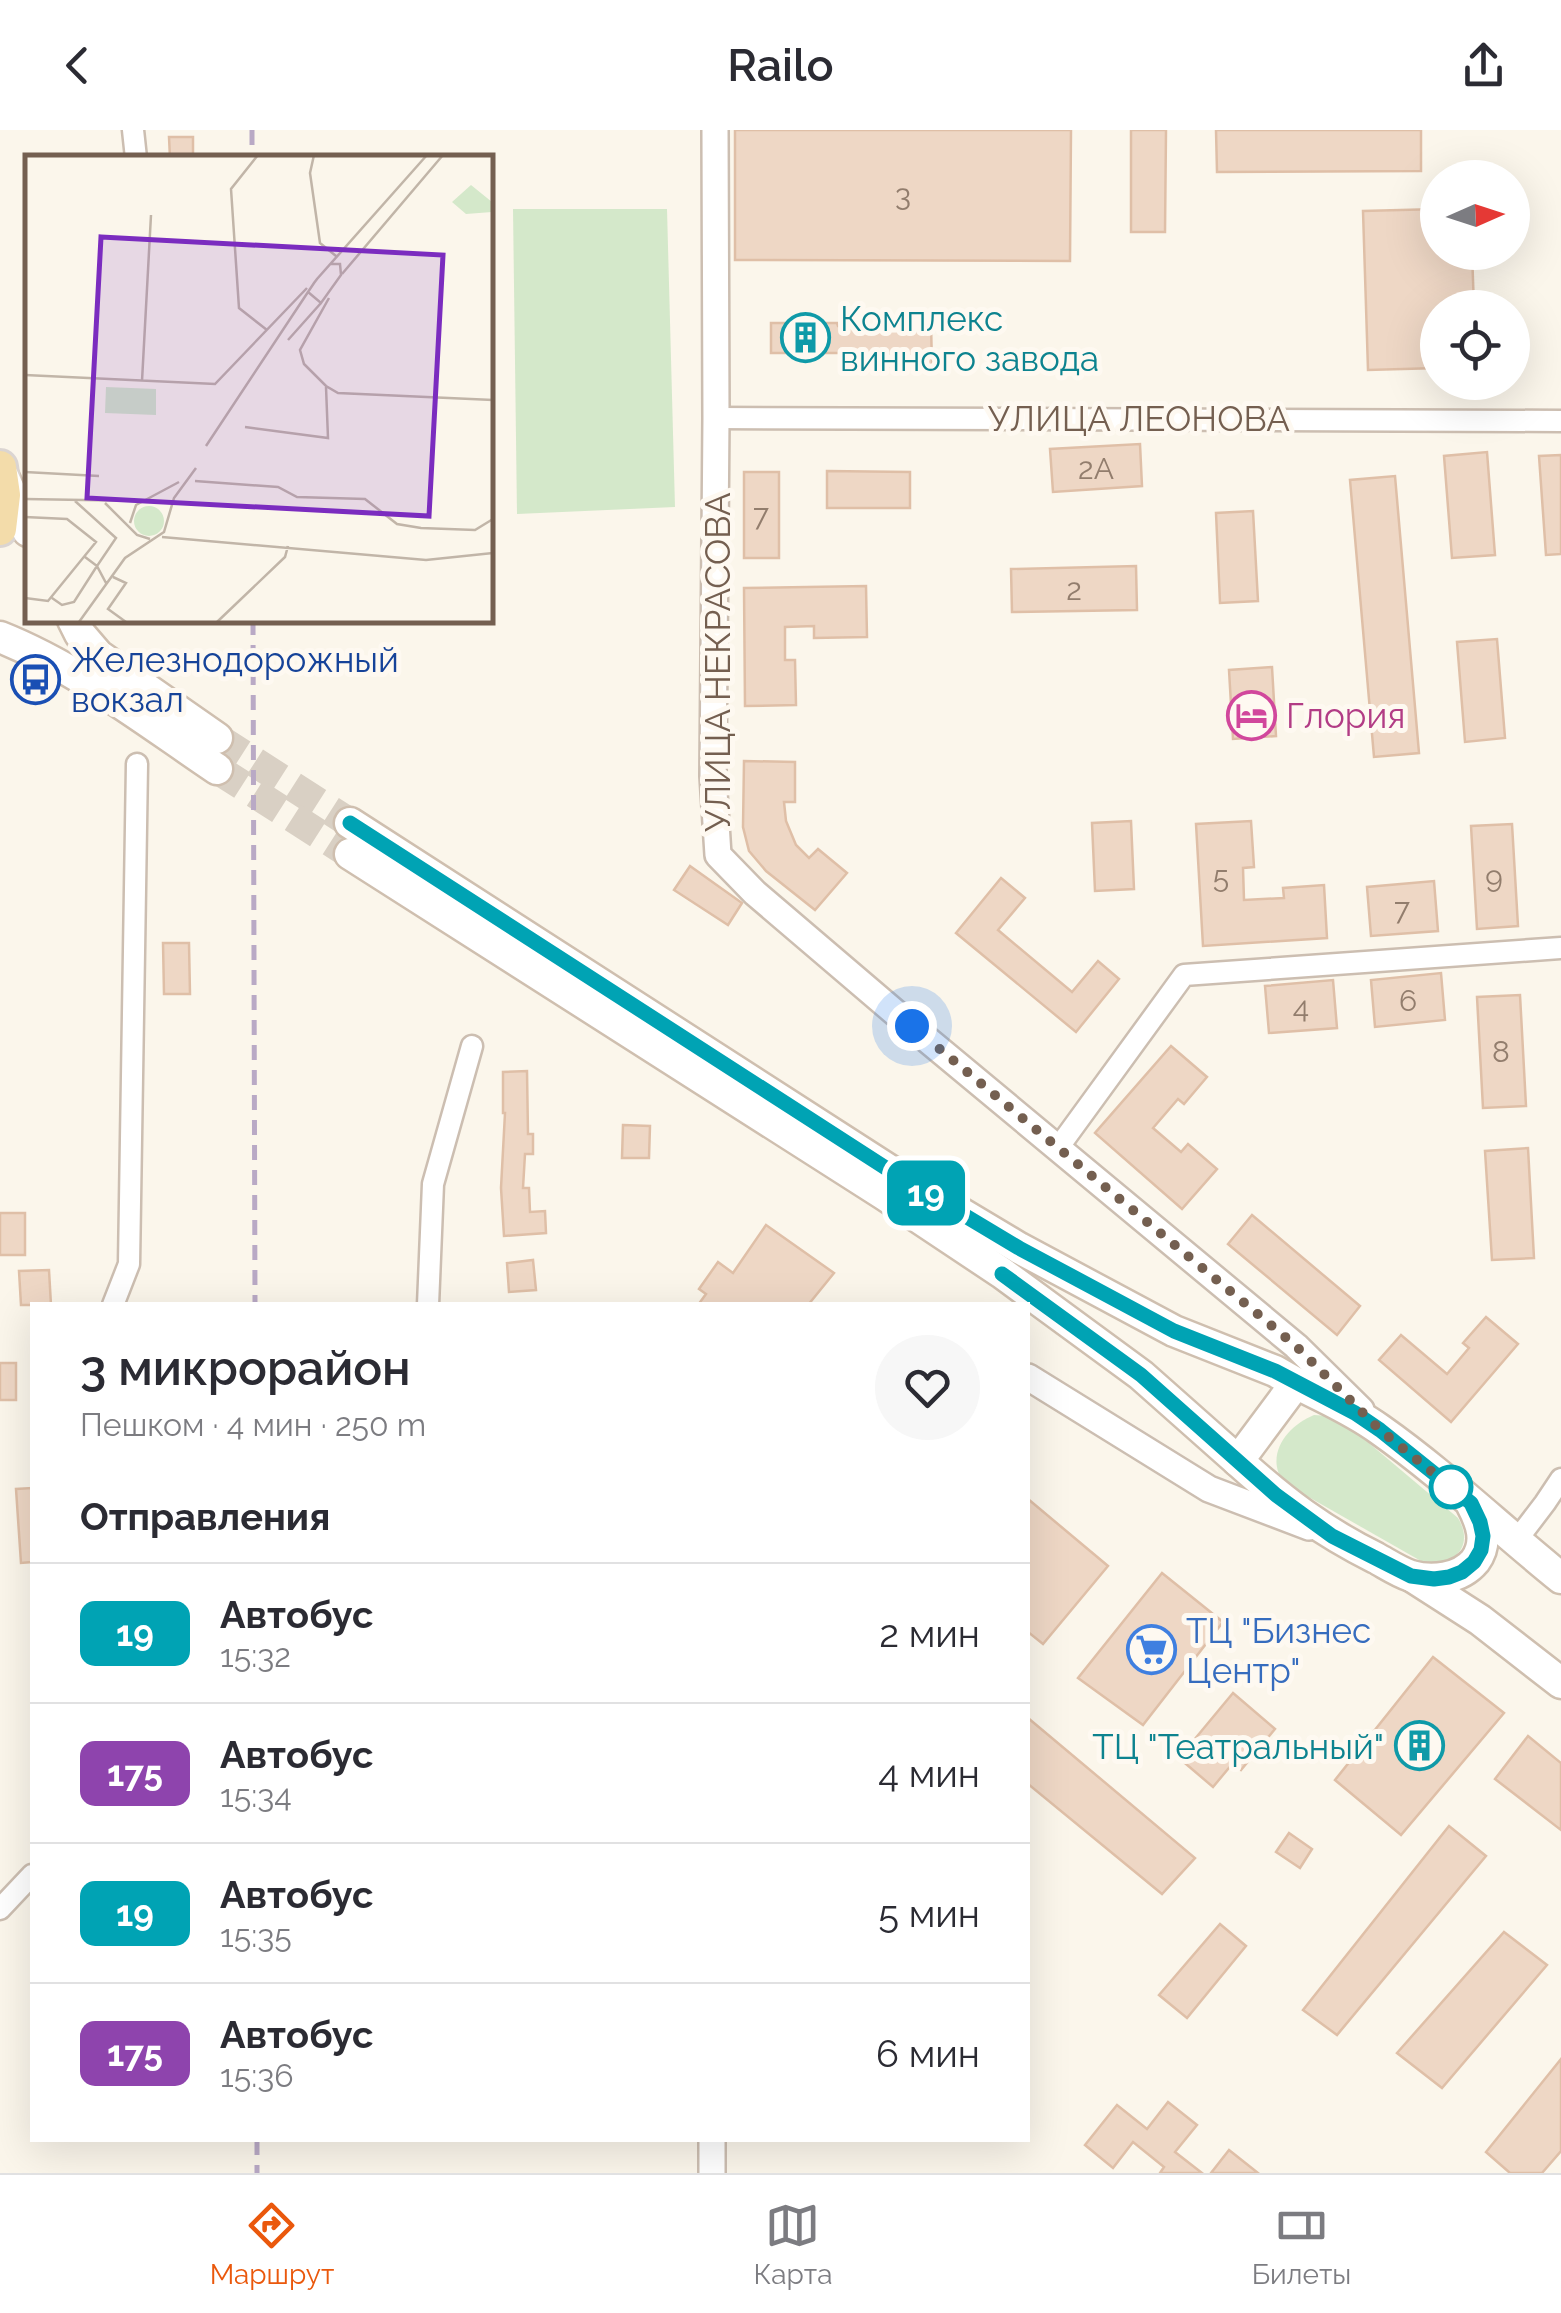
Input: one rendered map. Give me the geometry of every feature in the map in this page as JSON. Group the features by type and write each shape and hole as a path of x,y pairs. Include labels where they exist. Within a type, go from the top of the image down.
{"main road":[{"path":"0,529 4,495 1,470"},
{"path":"1,470 25,524"},
{"path":"0,637 27,648 217,754 98,655 74,622"},
{"path":"350,823 892,1172 1070,1276 1174,1331 1275,1371 1355,1413 1561,1578"},
{"path":"350,854 885,1195 1002,1274 1141,1375 1285,1502 1332,1536 1411,1576 1480,1620 1561,1682"},
{"path":"1238,1460 1296,1383"},
{"path":"1411,1576 1449,1577 1474,1562 1483,1536 1471,1503"}],"street":[{"path":"133,130 136,155"},
{"name":"УЛИЦА НЕКРАСОВА","path":"715,130 713,776 718,855 755,893 1296,1346 1380,1430"},
{"name":"УЛИЦА ЛЕОНОВА","path":"716,418 1561,420"},
{"path":"113,1302 129,1264 137,764"},
{"path":"1058,1148 1184,974 1561,948"},
{"path":"428,1302 432,1184 472,1046"},
{"path":"1296,1346 1300,1363 1296,1383"},
{"path":"1030,1378 1209,1489 1332,1536"},
{"path":"1209,1489 1238,1460"},
{"path":"1516,1541 1561,1479"},
{"path":"0,1909 30,1877"},
{"path":"712,2142 712,2173"}],"green space":[{"path":"513,209 667,209 675,507 517,514"},
{"path":"1314,1415 1329,1416 1351,1428 1458,1518 1464,1539 1457,1554 1442,1562 1421,1561 1284,1483 1276,1462 1281,1443 1295,1426"}],"building":[{"path":"735,130 1071,130 1070,261 735,260"},
{"path":"1131,130 1166,130 1165,232 1131,232"},
{"path":"1216,130 1421,130 1420,171 1217,172"},
{"path":"169,137 193,137 193,155 170,155"},
{"path":"1420,209 1420,270 1473,270 1473,290 1420,290 1420,369 1368,370 1363,211"},
{"path":"771,323 931,324 932,365 858,367 857,353 771,353"},
{"path":"1140,444 1142,486 1053,492 1050,449"},
{"path":"1487,452 1495,555 1452,558 1444,456"},
{"path":"1561,455 1561,554 1546,555 1539,456"},
{"path":"827,471 910,472 910,508 827,508"},
{"path":"744,472 779,472 779,558 744,558"},
{"path":"1395,476 1419,753 1374,757 1350,480"},
{"path":"1253,511 1258,601 1220,603 1216,513"},
{"path":"1136,566 1137,610 1012,612 1011,569"},
{"path":"866,586 867,637 814,638 814,626 785,627 785,660 795,660 796,705 745,706 744,588"},
{"path":"1497,639 1505,738 1465,742 1457,642"},
{"path":"1272,667 1276,736 1233,739 1229,670"},
{"path":"744,761 795,762 795,802 784,802 786,821 796,845 809,858 818,849 847,873 815,910 766,871 749,851 743,827"},
{"path":"1131,821 1134,889 1095,891 1092,823"},
{"path":"1251,821 1254,867 1243,868 1244,900 1284,898 1283,888 1324,885 1327,938 1203,946 1196,824"},
{"path":"1512,824 1518,926 1477,929 1471,826"},
{"path":"690,866 742,903 728,925 674,890"},
{"path":"1001,878 1025,898 998,930 1072,992 1098,961 1119,979 1076,1032 956,933"},
{"path":"1434,881 1438,931 1371,936 1367,887"},
{"path":"163,943 189,943 190,994 164,994"},
{"path":"1441,973 1445,1020 1375,1027 1371,980"},
{"path":"1333,980 1337,1028 1269,1033 1265,986"},
{"path":"1520,995 1526,1106 1483,1108 1477,997"},
{"path":"1171,1046 1207,1077 1184,1104 1178,1099 1153,1128 1181,1152 1188,1144 1217,1169 1182,1209 1095,1133"},
{"path":"527,1071 528,1134 533,1134 533,1154 525,1154 523,1188 529,1188 530,1212 545,1211 546,1233 504,1236 503,1072"},
{"path":"623,1125 650,1126 649,1158 622,1158"},
{"path":"1528,1148 1534,1258 1492,1260 1485,1151"},
{"path":"0,1213 25,1213 25,1255 0,1255"},
{"path":"1252,1215 1360,1306 1337,1335 1228,1244"},
{"path":"766,1225 834,1273 810,1302 700,1302 706,1294 699,1289 718,1262 733,1273"},
{"path":"533,1260 536,1290 509,1292 507,1263"},
{"path":"49,1270 51,1302 21,1305 19,1271"},
{"path":"1486,1317 1518,1344 1451,1422 1379,1360 1401,1335 1447,1374 1469,1348 1463,1343"},
{"path":"0,1363 16,1363 16,1400 0,1400"},
{"path":"30,1488 30,1562 21,1563 16,1489"},
{"path":"1030,1501 1108,1566 1043,1644 1030,1634"},
{"name":"ТЦ \"Бизнес Центр\"","path":"1162,1573 1223,1622 1143,1725 1078,1678"},
{"name":"ТЦ \"Театральный\"","path":"1433,1657 1504,1713 1401,1835 1335,1780"},
{"path":"1233,1693 1275,1729 1241,1770 1233,1763 1213,1787 1179,1758"},
{"path":"1030,1720 1195,1858 1162,1894 1030,1786"},
{"path":"1528,1736 1561,1763 1561,1830 1495,1779"},
{"path":"1449,1826 1486,1856 1337,2035 1303,2010"},
{"path":"1289,1833 1312,1849 1300,1868 1276,1852"},
{"path":"1220,1924 1246,1946 1187,2018 1159,1995"},
{"path":"1504,1932 1547,1965 1442,2088 1397,2053"},
{"path":"1561,2059 1561,2151 1542,2173 1510,2173 1486,2152"},
{"path":"1168,2102 1197,2125 1175,2152 1202,2173 1160,2173 1164,2167 1133,2142 1113,2168 1085,2145 1117,2105 1147,2129"},
{"path":"1229,2150 1258,2173 1211,2173"}],"tunnel":[{"path":"217,738 350,823"},
{"path":"217,769 350,854"}],"railway":[{"path":"252,130 252,155"},
{"path":"253,622 255,1302"},
{"path":"257,2142 257,2173"}],"bus line":[{"name":"19","path":"350,823 892,1172 1019,1248 1174,1331 1275,1371 1355,1413 1471,1503 1483,1536 1474,1562 1449,1577 1411,1576 1332,1536 1276,1495 1141,1375 1002,1274"}],"place":[{"name":"Комплекс винного завода","path":"805,338"},
{"name":"Железнодорожный вокзал","path":"36,679"},
{"name":"Глория","path":"1251,715"},
{"name":"ТЦ \"Бизнес Центр\"","path":"1151,1650"},
{"name":"ТЦ \"Театральный\"","path":"1419,1746"}],"route":[{"path":"912,1026 1296,1346 1380,1430 1451,1487"}]}
